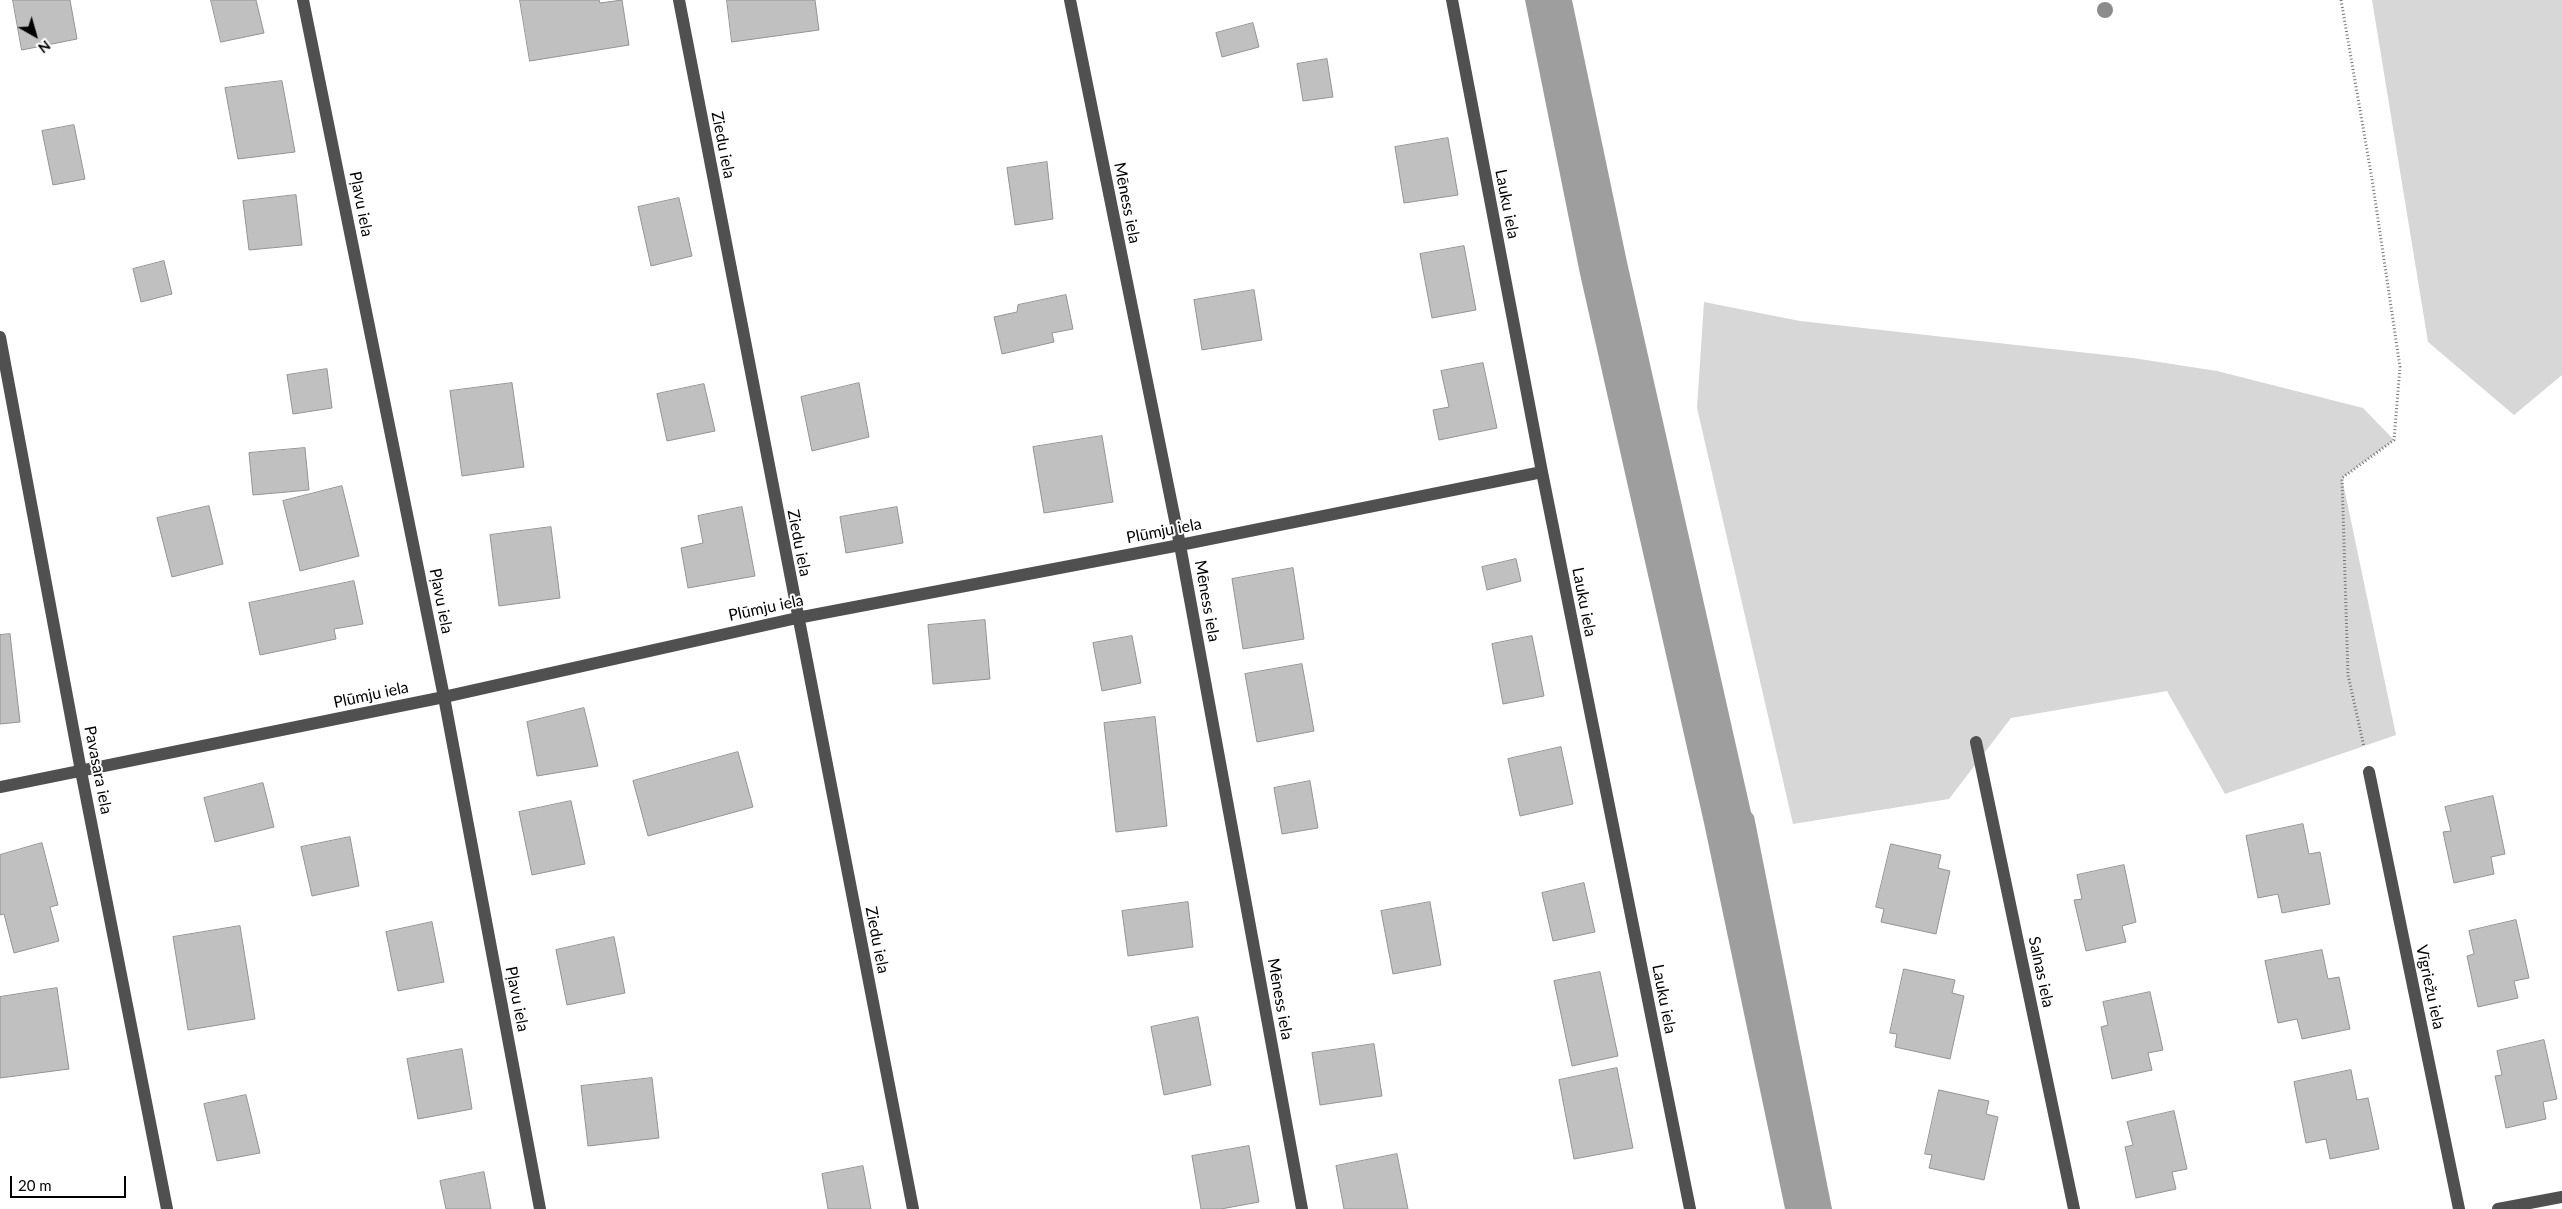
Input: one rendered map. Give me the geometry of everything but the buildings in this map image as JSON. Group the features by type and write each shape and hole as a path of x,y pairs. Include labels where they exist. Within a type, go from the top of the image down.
{"street":[{"name":"Pļavu iela","path":"303,0 444,696 540,1209"},
{"name":"Ziedu iela","path":"678,0 913,1209"},
{"name":"Mēness iela","path":"1070,0 1180,545 1302,1209"},
{"name":"Lauku iela","path":"1452,0 1542,472 1690,1209"},
{"name":"Pavasara iela","path":"0,337 81,771 168,1209"},
{"name":"Plūmju iela","path":"0,788 444,696 797,618 1180,545 1542,472"},
{"name":"Salnas iela","path":"1976,742 2074,1209"},
{"name":"Vīgriežu iela","path":"2369,772 2458,1209"},
{"path":"2498,1209 2562,1197"}],"path":[{"path":"2341,0 2372,179 2400,367 2394,440 2342,478 2348,675 2369,772"}],"shaded area":[{"path":"1525,0 1572,0 1627,262 1751,812 1754,816 1832,1209 1785,1209 1704,823 1580,274"},
{"path":"2372,0 2562,0 2562,375 2514,415 2428,342"},
{"path":"1704,302 1800,321 2133,358 2217,371 2363,408 2394,440 2342,478 2396,735 2225,794 2167,691 2011,718 1949,799 1793,824 1697,408"}]}
